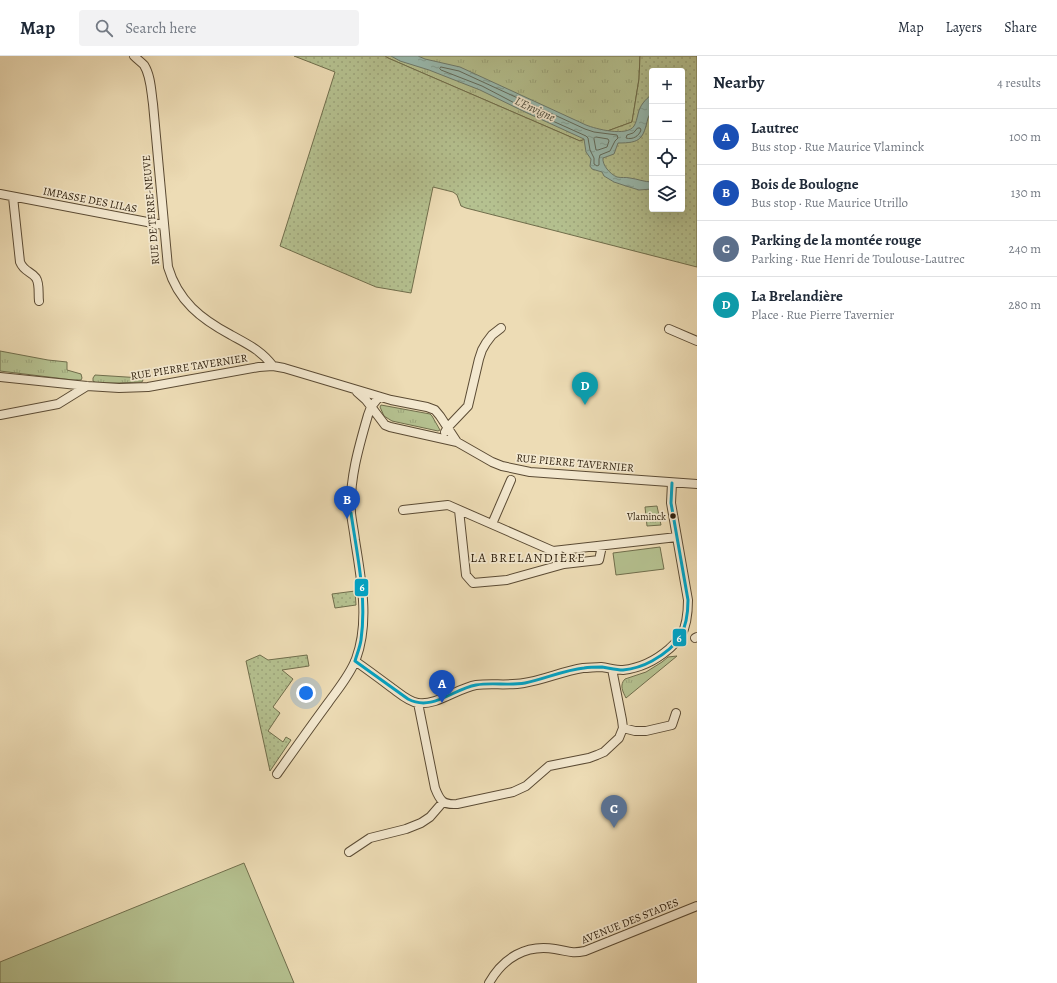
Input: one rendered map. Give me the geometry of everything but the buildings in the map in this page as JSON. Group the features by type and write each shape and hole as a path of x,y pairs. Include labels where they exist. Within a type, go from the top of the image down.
{"street":[{"name":"RUE DE TERRE-NEUVE","path":"134,56 144,65 148,73 151,86 163,226 171,280 187,304 201,316 219,329 258,350 273,366"},
{"name":"IMPASSE DES LILAS","path":"0,194 163,226"},
{"path":"13,197 20,262 24,270 36,277 38,282 39,301"},
{"path":"438,437 444,434 448,427 468,406 482,350 492,335 501,328"},
{"path":"669,329 697,341"},
{"name":"RUE PIERRE TAVERNIER","path":"0,377 88,386 119,388 148,387 259,367 273,366 379,397 435,410 457,442"},
{"path":"0,415 58,404 88,386"},
{"name":"RUE PIERRE TAVERNIER","path":"355,390 390,427 457,442 502,466 530,472 697,484"},
{"path":"277,774 345,679 355,661 361,641 363,622 362,581 351,513 351,498 355,466 365,426 371,407 379,397"},
{"path":"492,524 511,480"},
{"path":"355,661 407,698 418,704 433,701 475,685 512,684 537,681 583,668 602,667 620,670 631,669 644,666 655,660 681,636 688,614 688,600 671,503 672,483"},
{"path":"403,510 448,505 553,551 677,537"},
{"path":"459,510 466,575 473,583 507,580 564,564 599,560 602,546"},
{"path":"418,704 435,788 443,802 457,804 513,792 526,786 549,766 589,758 604,752 619,738 623,728 612,669"},
{"path":"623,728 635,731 646,731 672,725 676,713"},
{"path":"349,852 370,838 406,829 421,823 430,817 443,802"},
{"name":"AVENUE DES STADES","path":"489,983 500,967 510,958 522,952 534,948 544,947 573,953 585,951 697,906"}],"green space":[{"path":"294,56 385,56 580,141 632,122 639,79 640,56 697,56 697,267 466,208 461,206 457,195 453,192 433,187 411,293 376,287 280,246 335,72"},
{"path":"385,56 640,56 639,79 632,122 580,141"},
{"path":"0,351 67,362 67,370 81,374 82,378 81,380 73,380 0,371"},
{"path":"95,375 142,378 143,380 142,382 96,383 93,381"},
{"path":"381,405 430,414 440,430 438,431 392,421 384,416 380,407"},
{"path":"657,506 661,525 647,526 645,507"},
{"path":"660,547 664,569 616,575 613,553"},
{"path":"355,591 356,605 335,608 332,594"},
{"path":"260,655 268,660 307,655 309,666 282,670 293,679 273,707 280,713 268,731 283,742 286,737 291,740 270,771 246,661"},
{"path":"677,656 626,698 622,686 625,679 646,672 668,657"},
{"path":"244,863 294,983 0,983 0,962"}],"water":[{"name":"L'Envigne","path":"391,56 418,56 460,67 586,125 611,131 625,131 634,126 641,105 649,97 649,116 640,138 632,142 618,143 614,154 603,158 603,161 609,172 614,176 649,182 649,189 639,190 614,182 604,176 602,172 592,169 590,166 591,159 586,152 584,139 480,90 429,70 400,61"}],"transit line":[{"name":"6","path":"355,661 408,699 426,703 476,685 525,683 588,667 627,670 642,666 652,661 669,650 675,643 684,629 688,611 688,600 671,503 672,483"},
{"name":"6","path":"351,513 363,608 361,640 355,661"}],"place":[{"name":"La Brelandière","path":"585,405"},
{"name":"Vlaminck","path":"673,516"},
{"name":"Bois de Boulogne","path":"347,519"},
{"name":"Lautrec","path":"442,703"},
{"name":"Parking de la montée rouge","path":"614,828"}],"district":[{"name":"LA BRELANDIÈRE","path":"528,557"}]}
